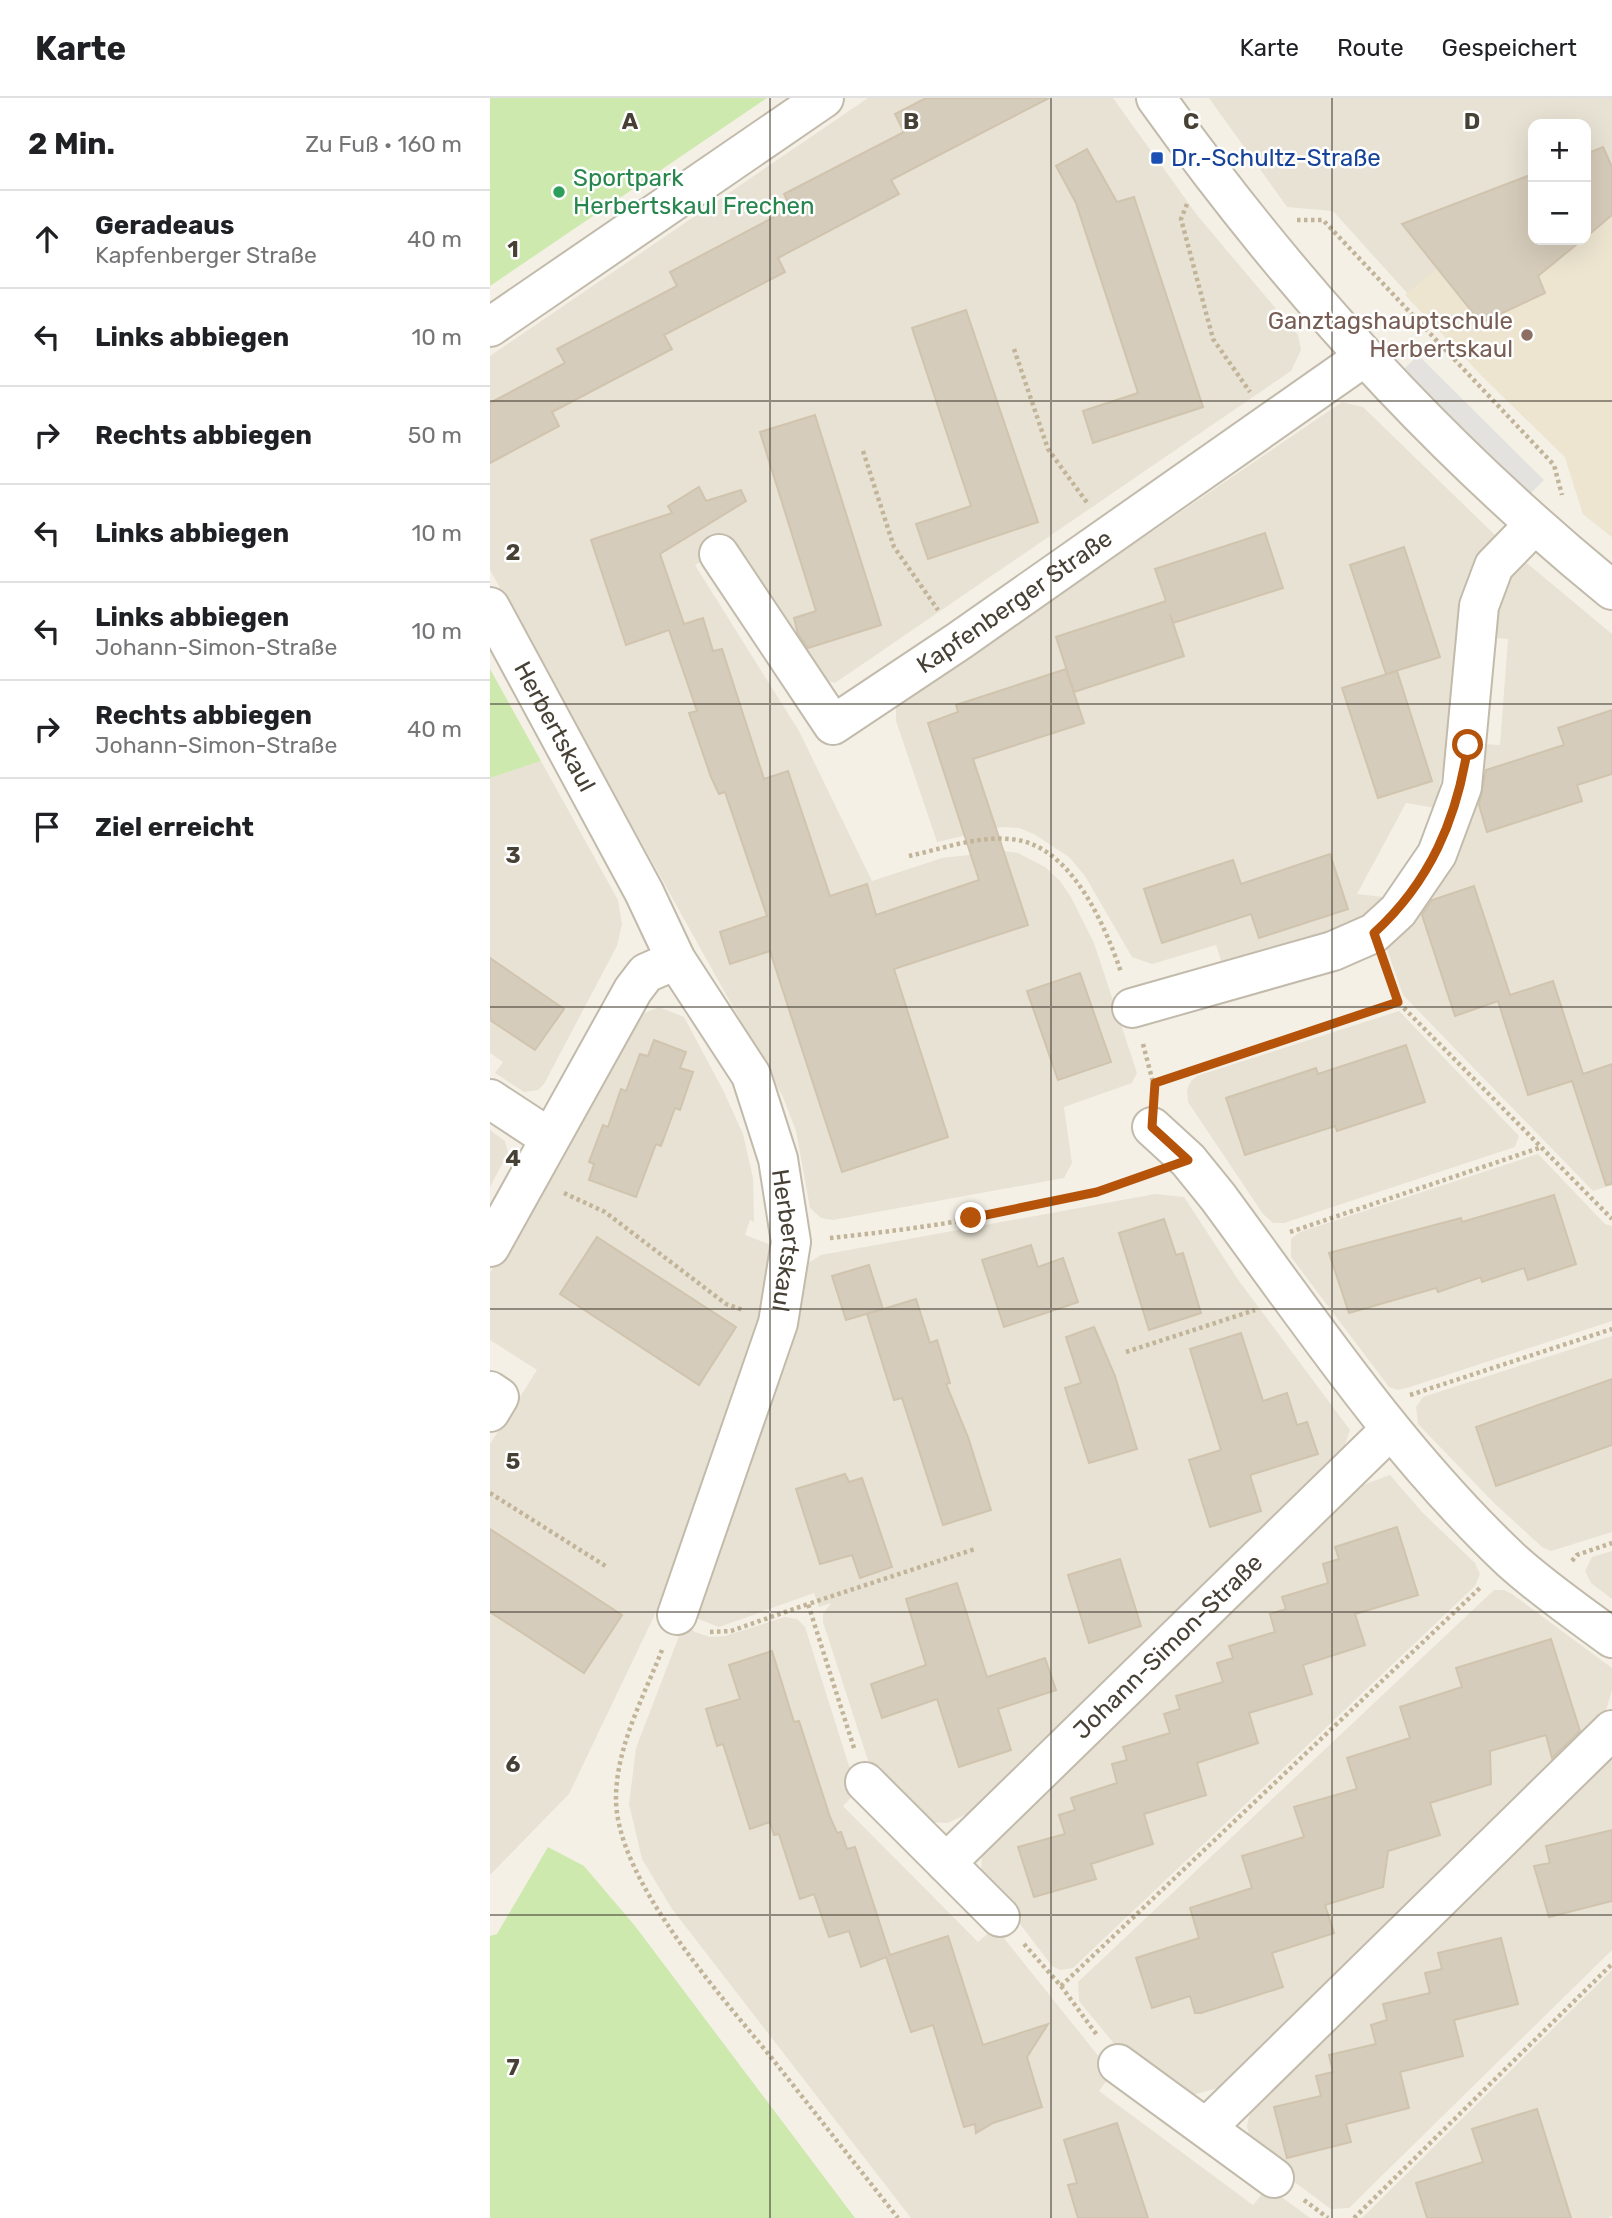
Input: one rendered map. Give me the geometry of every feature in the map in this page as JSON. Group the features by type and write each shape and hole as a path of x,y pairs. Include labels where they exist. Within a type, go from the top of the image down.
{"street":[{"path":"490,327 824,98"},
{"path":"1156,98 1298,280 1364,357 1533,526 1612,590"},
{"name":"Kapfenberger Straße","path":"719,554 833,725 1364,357"},
{"path":"1132,1007 1333,951 1374,933 1398,911 1437,854 1462,787 1479,606 1494,566 1533,526"},
{"name":"Herbertskaul","path":"490,607 644,892 676,960 751,1075 778,1159 791,1242 778,1324 677,1615"},
{"path":"490,1247 548,1137 633,990 646,974 676,960"},
{"path":"490,1099 548,1137"},
{"path":"1152,1127 1188,1160 1381,1418 1510,1559 1548,1592 1612,1638"},
{"path":"490,1391 499,1397 490,1412"},
{"name":"Johann-Simon-Straße","path":"946,1863 1381,1418"},
{"path":"1208,2127 1612,1730"},
{"path":"864,1782 1000,1917"},
{"path":"1118,2064 1275,2178"}],"path":[{"path":"1191,194 1181,219 1213,338 1271,422"},
{"path":"1284,219 1323,220 1554,465 1562,497"},
{"path":"1014,349 1048,449 1110,534"},
{"path":"863,451 894,547 959,640"},
{"path":"909,856 990,839 1010,839 1032,843 1074,875 1117,961 1132,1007 1155,1083 1152,1127"},
{"path":"1374,933 1398,1002 1612,1219"},
{"path":"1155,1083 1398,1002"},
{"path":"1253,1245 1542,1147"},
{"path":"859,1235 971,1218 1097,1192 1188,1160"},
{"path":"529,1176 605,1212 726,1304 778,1324"},
{"path":"1126,1352 1292,1298"},
{"path":"1381,1418 1612,1329"},
{"path":"490,1493 607,1567"},
{"path":"898,2218 677,1940 635,1867 622,1837 616,1796 624,1746 677,1615 713,1633 721,1633 975,1549"},
{"path":"1061,1986 1510,1559"},
{"path":"808,1604 864,1782"},
{"path":"1000,1917 1061,1986 1118,2064"},
{"path":"1354,2218 1612,1964"}],"shaded area":[{"path":"868,98 1113,98 1197,215 1298,335 1301,350 1291,371 835,683 817,677 728,544 695,565 799,731 872,881 942,858 1004,851 1018,853 1045,867 1060,881 1071,897 1094,943 1137,1073 1132,1083 1064,1107 1072,1163 1064,1178 833,1220 821,1218 810,1208 796,1131 783,1097 490,570 490,356"},
{"path":"1209,98 1612,98 1612,537 1583,514 1565,457 1481,375 1333,211 1287,207"},
{"name":"Ganztagshauptschule Herbertskaul","path":"1603,147 1612,167 1612,537 1583,514 1565,457 1481,375 1405,295 1438,268 1402,224 1528,176 1528,245 1591,245 1591,152"},
{"path":"1418,355 1544,480 1527,497 1401,372"},
{"path":"1342,402 1363,407 1495,535 1467,594 1456,633 1448,744 1435,808 1406,803 1357,894 1384,897 1358,924 1223,967 1216,945 1152,964 1132,957 1085,876 1069,857 1034,834 1019,828 1002,827 937,842 896,721 896,706"},
{"path":"1517,555 1612,634 1612,1185 1593,1191 1403,995 1381,932 1469,743 1500,745 1508,639 1478,636"},
{"path":"541,761 618,900 622,924 617,946 544,1084 538,1090 524,1092 495,1073 503,1062 490,1053 490,778"},
{"path":"659,1007 684,1017 743,1134 753,1178 754,1222 750,1220 745,1235 771,1245 763,1328 670,1583 569,1794 490,1875 490,1444 537,1370 490,1340 490,1273 548,1165 557,1169 633,1024 642,1014"},
{"path":"1399,1011 1519,1136 1515,1147 1284,1223 1273,1223 1263,1214 1188,1102 1187,1090 1191,1081 1197,1076"},
{"path":"490,1130 505,1141 508,1153 490,1187"},
{"path":"1538,1154 1605,1224 1612,1226 1612,1321 1410,1387 1398,1390 1389,1387 1291,1257 1291,1239 1300,1232"},
{"path":"1155,1194 1184,1197 1239,1281 1350,1430 1339,1462 967,1814 948,1823 926,1822 873,1776 823,1622 823,1614 831,1603 819,1607 814,1593 719,1627 688,1615 805,1265 821,1255"},
{"path":"1612,1336 1612,1532 1551,1551 1542,1547 1494,1503 1418,1424 1416,1407 1423,1397"},
{"path":"1390,1475 1423,1513 1475,1563 1480,1574 1475,1586 1073,1968 1060,1970 1052,1966 981,1873 982,1851 1357,1487"},
{"path":"1612,1551 1612,1599 1591,1583 1585,1571 1592,1557"},
{"path":"1494,1590 1504,1590 1512,1594 1612,1668 1612,1690 1605,1714 1218,2088 1192,2095 1125,2057 1079,2001 1078,1982"},
{"path":"785,1617 797,1619 805,1627 857,1791 843,1806 978,1942 995,1927 1112,2073 1099,2091 1253,2205 1268,2187 1310,2218 911,2218 672,1909 642,1859 629,1804 636,1748 684,1623 695,1632 710,1637 725,1636"},
{"path":"1612,1749 1612,1950 1349,2208 1331,2209 1262,2158 1250,2139 1247,2126 1251,2107"},
{"path":"1612,1970 1612,2215 1609,2218 1362,2218"}],"green space":[{"name":"Sportpark Herbertskaul Frechen","path":"490,98 767,98 490,286"},
{"path":"490,669 541,761 490,778"},
{"path":"548,1847 584,1866 635,1926 855,2218 490,2218 490,1936 497,1934"}],"building":[{"path":"926,98 1049,98 891,180 899,194 778,258 785,272 664,335 672,349 552,412 559,426 490,463 490,403 565,363 557,349 677,286 670,272 791,208 784,194 904,132 895,114"},
{"path":"1603,147 1612,167 1612,215 1591,233 1591,182 1591,152"},
{"path":"1087,149 1117,202 1134,197 1203,407 1093,443 1083,411 1138,393 1076,203 1056,166"},
{"path":"1528,176 1528,245 1576,245 1538,276 1545,293 1481,323 1402,224"},
{"path":"966,310 1038,522 928,559 916,524 971,506 912,328"},
{"path":"815,415 881,625 808,648 798,634 794,618 816,611 760,432"},
{"path":"699,487 706,501 741,490 746,501 660,554 684,624 703,618 713,651 722,649 764,779 788,771 830,896 867,884 876,915 979,880 928,723 958,712 956,705 1066,669 1084,723 973,759 1028,925 894,969 948,1137 842,1172 770,951 730,964 720,932 767,916 725,792 719,794 711,777 689,713 697,711 669,630 626,645 591,540 672,513 668,506"},
{"path":"1265,533 1283,588 1173,623 1184,656 1074,692 1056,637 1166,601 1155,569"},
{"path":"1404,547 1440,657 1386,674 1350,565"},
{"path":"1397,671 1432,781 1378,798 1342,688"},
{"path":"1612,710 1612,774 1577,785 1582,801 1487,832 1479,805 1486,770 1564,745 1558,728"},
{"path":"1330,854 1348,909 1259,938 1251,914 1162,943 1144,889 1233,860 1241,884"},
{"path":"1474,886 1510,995 1553,981 1583,1074 1612,1064 1612,1184 1606,1185 1572,1081 1528,1095 1498,1001 1455,1016 1422,915 1432,900"},
{"path":"490,958 564,1009 535,1050 490,1020"},
{"path":"1080,973 1111,1062 1058,1080 1027,991"},
{"path":"654,1040 686,1052 680,1068 693,1072 680,1110 675,1108 661,1146 656,1144 636,1197 589,1180 594,1164 589,1162 603,1125 608,1127 621,1089 626,1091 640,1054 648,1056"},
{"path":"1406,1045 1425,1102 1337,1131 1335,1126 1245,1155 1226,1098 1316,1068 1318,1074"},
{"path":"1554,1195 1576,1264 1528,1280 1524,1268 1482,1282 1481,1277 1438,1292 1436,1288 1349,1313 1329,1253 1461,1218 1462,1222"},
{"path":"1164,1219 1176,1255 1183,1253 1201,1313 1149,1330 1119,1233"},
{"path":"597,1237 736,1327 699,1385 560,1294"},
{"path":"1031,1245 1038,1267 1063,1258 1078,1302 1004,1327 982,1260"},
{"path":"869,1265 883,1309 846,1320 832,1276"},
{"path":"916,1299 930,1343 937,1340 950,1383 946,1384 968,1437 991,1510 943,1525 902,1398 894,1400 867,1314"},
{"path":"1094,1327 1115,1376 1137,1449 1089,1463 1065,1388 1081,1383 1066,1337"},
{"path":"1241,1333 1263,1401 1287,1393 1297,1425 1307,1422 1318,1454 1250,1475 1261,1511 1210,1527 1189,1460 1221,1450 1190,1349"},
{"path":"1612,1379 1612,1445 1496,1486 1476,1427"},
{"path":"845,1474 849,1482 862,1478 892,1567 860,1578 852,1555 820,1564 796,1489"},
{"path":"1397,1527 1418,1595 1355,1614 1365,1645 1303,1665 1312,1694 1249,1713 1258,1743 1197,1763 1206,1795 1144,1814 1153,1844 1091,1864 1096,1879 1034,1897 1018,1847 1065,1834 1059,1815 1075,1810 1071,1798 1117,1783 1112,1764 1127,1760 1123,1747 1170,1733 1164,1714 1180,1709 1176,1696 1223,1682 1217,1663 1233,1658 1229,1646 1275,1632 1270,1614 1286,1609 1282,1597 1328,1583 1323,1564 1339,1559 1335,1547"},
{"path":"490,1529 622,1615 584,1673 490,1612"},
{"path":"1120,1559 1141,1626 1089,1643 1068,1575"},
{"path":"957,1583 987,1677 1045,1658 1056,1690 998,1709 1011,1750 959,1767 937,1699 882,1718 871,1684 926,1665 906,1599"},
{"path":"1551,1639 1580,1731 1552,1758 1546,1735 1490,1751 1491,1784 1430,1803 1440,1835 1388,1851 1383,1887 1325,1905 1334,1933 1272,1953 1283,1987 1201,2013 1195,2013 1190,1996 1152,2008 1136,1958 1199,1938 1190,1908 1252,1888 1242,1856 1304,1837 1294,1807 1357,1789 1347,1758 1410,1738 1400,1707 1462,1687 1456,1668"},
{"path":"772,1651 794,1722 799,1721 830,1817 837,1833 841,1832 847,1849 855,1847 890,1955 948,1936 983,2045 1048,2024 1027,2057 1042,2107 993,2123 976,2133 975,2124 964,2127 933,2025 911,2032 886,1957 861,1967 849,1931 829,1937 814,1894 800,1899 779,1834 774,1835 770,1822 750,1829 723,1744 717,1746 706,1709 740,1699 729,1665"},
{"path":"1612,1830 1612,1901 1549,1917 1534,1866 1550,1863 1546,1846"},
{"path":"1501,1938 1518,2004 1454,2020 1463,2056 1400,2072 1409,2108 1346,2124 1351,2142 1287,2158 1274,2107 1321,2096 1316,2076 1333,2072 1329,2055 1376,2044 1371,2025 1387,2020 1383,2004 1430,1993 1425,1973 1442,1969 1438,1953"},
{"path":"1537,2109 1571,2218 1427,2218 1416,2183 1483,2162 1472,2129"},
{"path":"1117,2123 1148,2218 1078,2218 1068,2185 1077,2183 1064,2140"}],"place":[{"name":"Dr.-Schultz-Straße","path":"1157,158"},
{"name":"Sportpark Herbertskaul Frechen","path":"559,192"},
{"name":"Ganztagshauptschule Herbertskaul","path":"1527,335"}],"route":[{"path":"971,1218 1097,1192 1188,1160 1152,1127 1155,1083 1398,1002 1374,933 1398,911 1437,854 1462,787 1468,745"}]}
